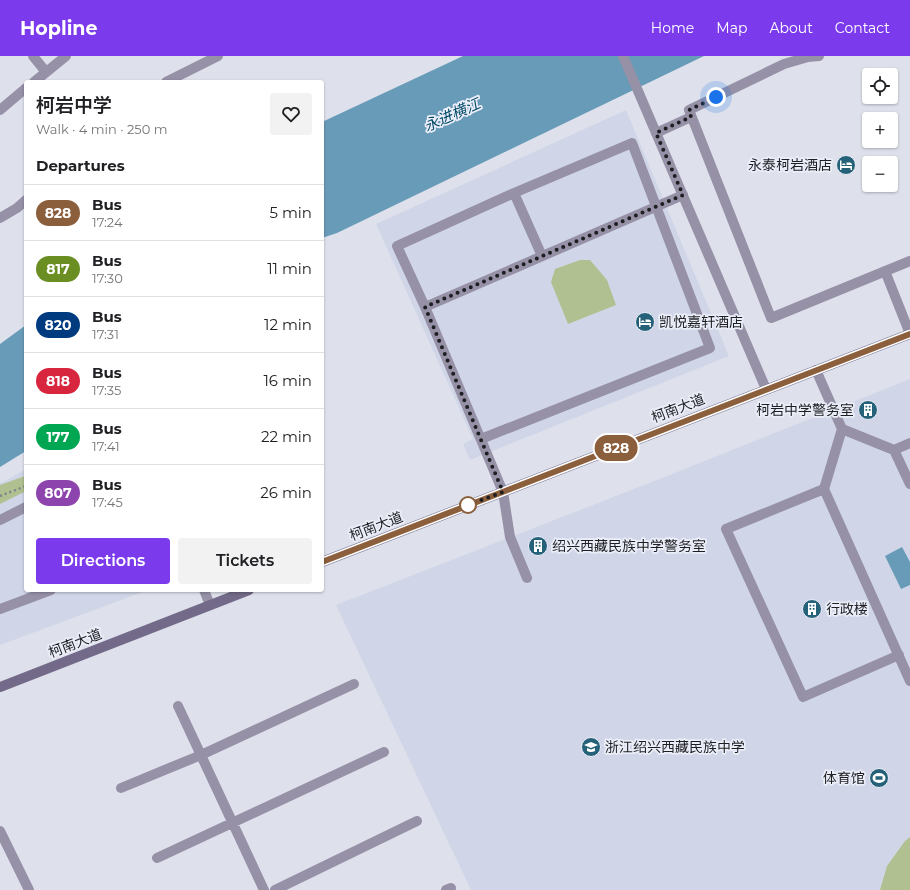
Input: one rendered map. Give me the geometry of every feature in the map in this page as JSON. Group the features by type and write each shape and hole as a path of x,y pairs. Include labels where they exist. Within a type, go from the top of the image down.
{"main road":[{"name":"柯南大道","path":"324,561 910,334"},
{"name":"柯南大道","path":"0,687 244,592"}],"street":[{"path":"33,56 46,72"},
{"path":"36,80 66,56"},
{"path":"170,80 218,56"},
{"path":"623,56 766,389"},
{"path":"819,56 808,57 784,64 689,110 771,318 910,261"},
{"path":"0,110 24,90"},
{"path":"656,133 691,117"},
{"path":"481,439 710,348 632,143 514,193 397,246 425,307 503,492 510,537 527,578"},
{"path":"514,193 542,256"},
{"path":"425,307 683,195"},
{"path":"0,218 17,208 24,202"},
{"path":"885,271 910,334"},
{"path":"816,370 842,429 824,489 910,680"},
{"path":"842,429 894,450 910,484"},
{"path":"894,450 910,443"},
{"path":"824,489 726,529 803,697 898,655"},
{"path":"0,520 24,508"},
{"path":"0,609 46,592"},
{"path":"205,592 210,605"},
{"path":"121,788 201,755 354,684"},
{"path":"178,706 264,890"},
{"path":"157,858 384,752"},
{"path":"275,890 418,821"},
{"path":"0,831 29,890"}],"path":[{"path":"0,496 24,487"}],"shaded area":[{"path":"626,110 729,356 470,460 463,444 473,439 376,224"},
{"name":"浙江绍兴西藏民族中学","path":"910,379 910,890 471,890 336,605 657,480"},
{"path":"24,470 24,592 143,592 0,645 0,483"}],"green space":[{"path":"580,260 590,260 607,280 616,305 568,324 551,282 555,269"},
{"path":"24,476 24,492 0,504 0,485"},
{"path":"910,837 910,890 880,890 887,866 905,841"}],"water":[{"name":"永进横江","path":"463,56 704,56 337,233 324,237 324,121"},
{"path":"24,326 24,452 0,467 0,344"},
{"path":"902,547 910,562 910,585 901,589 885,556"}],"bus line":[{"name":"828","path":"324,561 910,334"}],"place":[{"name":"永泰柯岩酒店","path":"846,165"},
{"name":"凯悦嘉轩酒店","path":"645,322"},
{"name":"柯岩中学警务室","path":"868,410"},
{"name":"绍兴西藏民族中学警务室","path":"538,546"},
{"name":"行政楼","path":"812,609"},
{"name":"浙江绍兴西藏民族中学","path":"591,747"},
{"name":"体育馆","path":"879,778"}],"route":[{"path":"468,505 503,492 425,307 683,195 656,133 691,117 689,110 716,97"}]}
